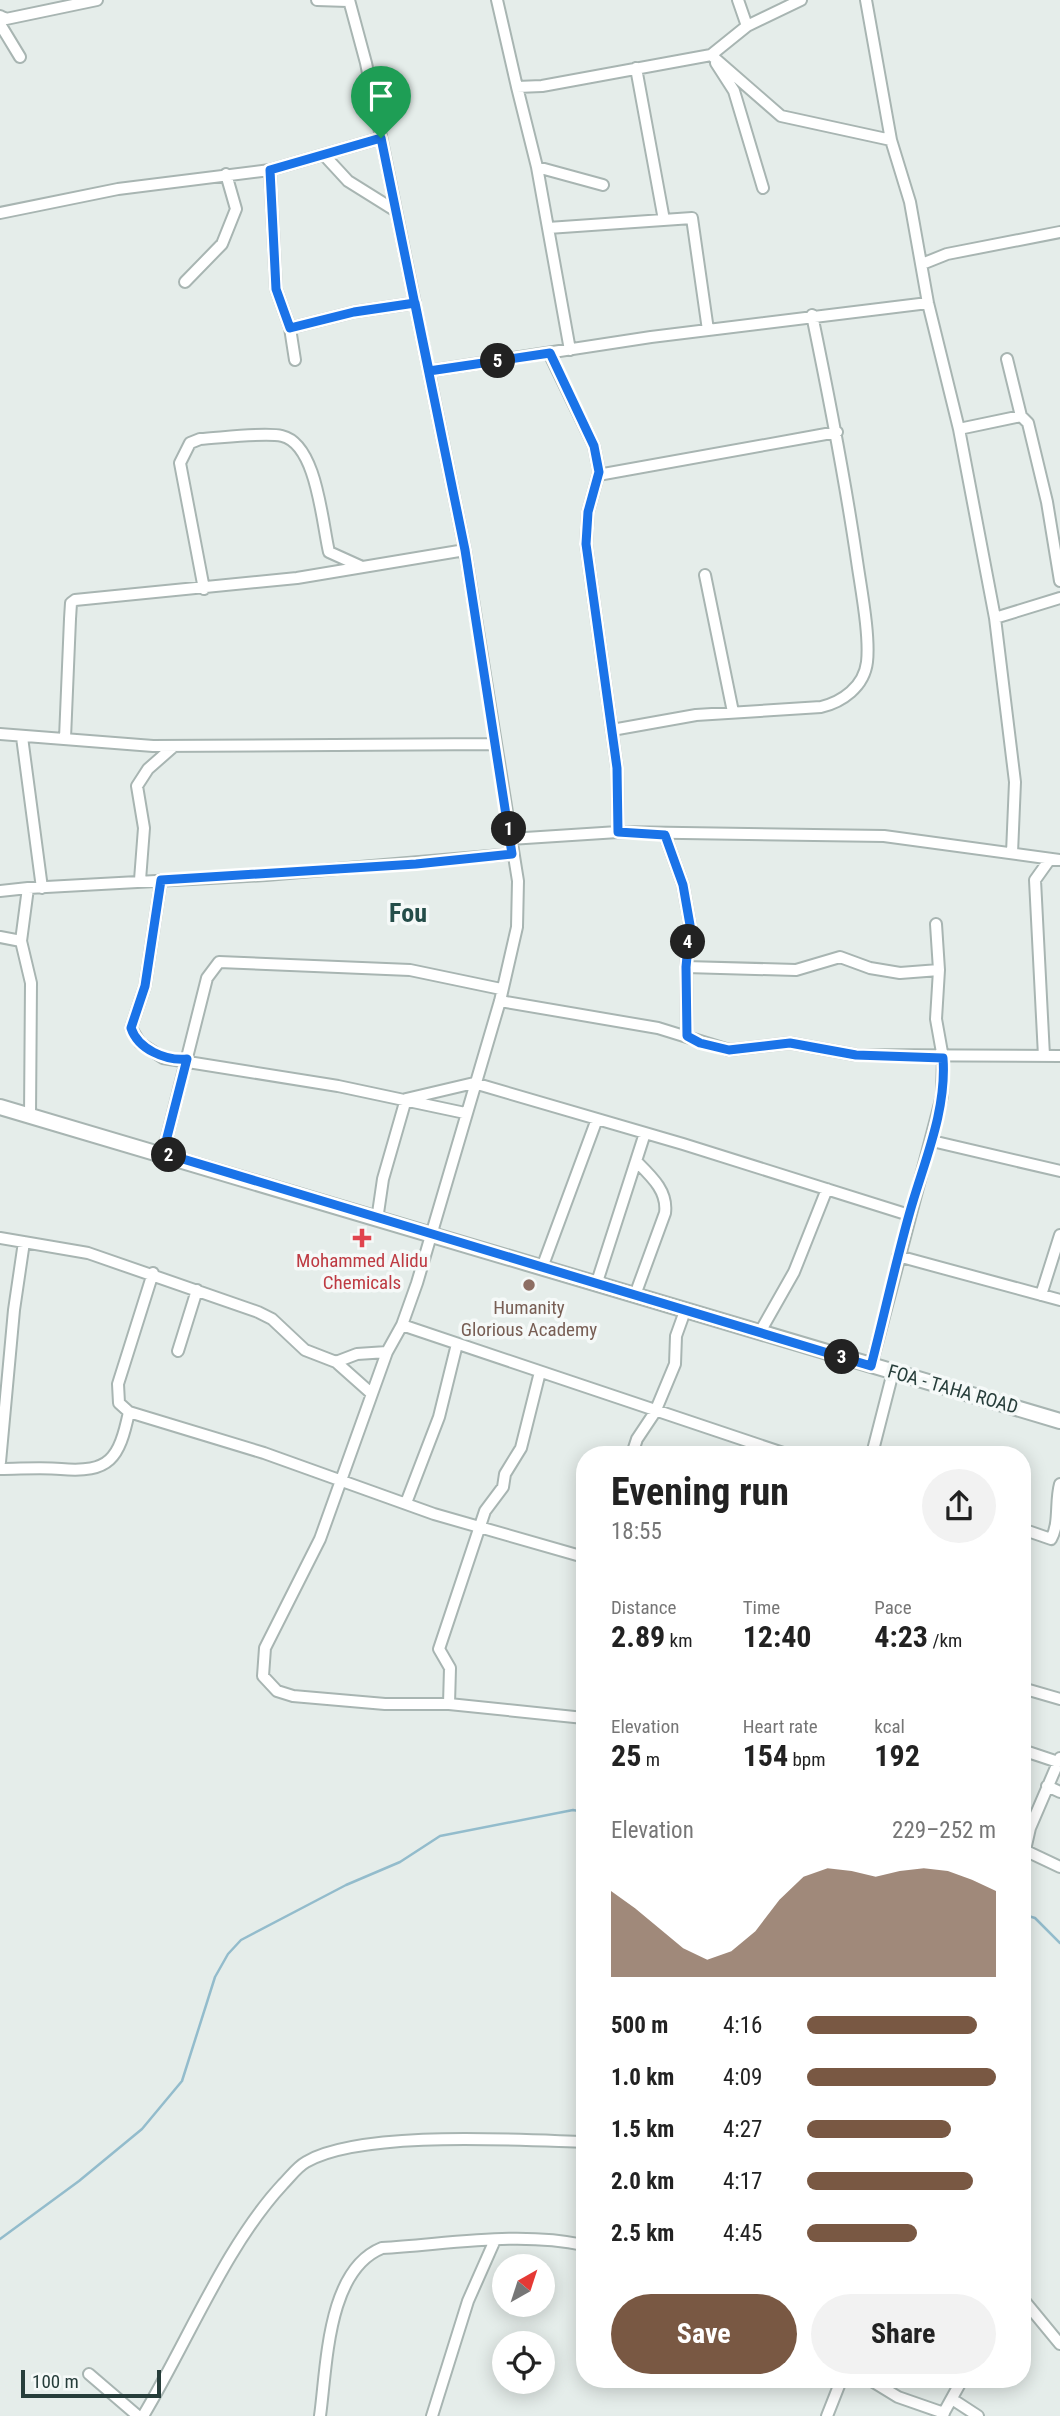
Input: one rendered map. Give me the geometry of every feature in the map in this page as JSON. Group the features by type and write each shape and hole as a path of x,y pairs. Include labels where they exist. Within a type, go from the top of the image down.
{"street":[{"path":"0,16 6,19 49,12 97,0"},
{"path":"317,0 349,0 366,63 465,550 518,881 519,907 500,995 402,1325 387,1353 343,1482 320,1539 265,1648 263,1676 277,1692 293,1696 385,1704 449,1704 576,1717"},
{"path":"497,0 537,167 570,350"},
{"path":"738,0 747,26"},
{"path":"517,88 711,55 747,26 801,0"},
{"path":"866,0 891,140 910,202 928,303 958,429 995,618 1014,782 1012,853"},
{"path":"0,24 20,57"},
{"path":"711,55 781,116 891,140"},
{"path":"711,55 734,91 763,188"},
{"path":"636,68 664,220"},
{"path":"0,213 118,189 270,170 381,138"},
{"path":"324,155 348,181 396,211"},
{"path":"537,167 603,185"},
{"path":"270,170 276,289 290,328 295,360"},
{"path":"185,282 222,244 236,209 226,174"},
{"path":"548,228 692,218 708,330"},
{"path":"922,264 947,254 1060,232"},
{"path":"290,328 354,312 415,303"},
{"path":"429,371 812,315 928,303"},
{"path":"612,730 696,715 839,702 862,678 867,663 861,592 837,432 812,315"},
{"path":"550,353 594,446 598,475 588,512 586,544 612,730 619,794 618,832"},
{"path":"1007,359 1021,416 1028,423 1056,534 1060,581"},
{"path":"958,429 1021,416"},
{"path":"598,475 837,432"},
{"path":"204,589 180,463 190,443 200,439 283,436 294,444 306,459 315,480 329,552 360,566"},
{"path":"65,738 71,603 92,597 204,589 297,578 465,550"},
{"path":"705,575 733,712"},
{"path":"995,618 1060,598"},
{"path":"0,734 173,747 494,744"},
{"path":"22,737 42,888"},
{"path":"140,880 144,828 137,786 148,769 173,747"},
{"path":"510,839 618,832 665,835 884,836 1055,859"},
{"path":"665,835 683,885 690,925 686,967 687,1036"},
{"path":"0,891 402,865 512,854"},
{"path":"1044,1056 1035,880 1055,859"},
{"path":"161,880 145,986 131,1028 140,1043 163,1058 187,1059 407,1099 465,1113"},
{"path":"28,888 21,941 31,983 30,1115"},
{"path":"871,1366 942,1096 943,1058 936,1019 939,970 936,924"},
{"path":"0,937 21,941"},
{"path":"686,967 796,970 840,957 870,968 890,971 919,974 939,970"},
{"path":"163,1153 207,978 219,962 410,970 500,995 687,1036 700,1043 729,1050 790,1043 856,1055 943,1058 1060,1056"},
{"path":"407,1099 474,1083 909,1215"},
{"path":"377,1220 383,1179 407,1099"},
{"name":"FOA - TAHA ROAD","path":"0,1107 163,1153 430,1236 543,1265 685,1311 1060,1420"},
{"path":"543,1265 597,1119"},
{"path":"597,1282 645,1133"},
{"path":"932,1141 1060,1171"},
{"path":"635,1295 665,1213 667,1200 653,1178 636,1161"},
{"path":"760,1332 794,1272 827,1189"},
{"path":"1041,1295 1060,1235"},
{"path":"0,1238 88,1253 153,1273 272,1319 305,1350 336,1362 372,1394"},
{"path":"0,1462 4,1377 24,1242"},
{"path":"898,1256 1060,1300"},
{"path":"153,1273 118,1384 120,1403 129,1412 264,1453 479,1527 576,1556"},
{"path":"178,1351 197,1290"},
{"path":"635,1446 655,1412 675,1364 676,1336 685,1311"},
{"path":"402,1325 761,1446"},
{"path":"406,1503 439,1417 457,1344"},
{"path":"336,1362 357,1354 387,1353"},
{"path":"449,1704 450,1668 439,1649 485,1511 503,1487 505,1474 521,1448 540,1371"},
{"path":"874,1446 892,1372"},
{"path":"0,1469 76,1471 101,1467 110,1462 129,1412"},
{"path":"1031,1533 1051,1539 1058,1529 1056,1505 1060,1484"},
{"path":"1031,1691 1060,1699"},
{"path":"1031,1752 1059,1760 1031,1826"},
{"path":"1047,1786 1060,1792"},
{"path":"1031,1854 1060,1867"},
{"path":"89,2374 141,2416 240,2240 272,2196 303,2163 336,2149 365,2145 430,2141 576,2142"},
{"path":"320,2416 332,2331 343,2288 355,2266 368,2254 382,2248 495,2241 554,2239 576,2243"},
{"path":"432,2416 468,2301 495,2241"},
{"path":"1031,2309 1060,2344"},
{"path":"827,2416 838,2388"},
{"path":"883,2388 898,2397 943,2415 958,2388"},
{"path":"952,2399 978,2416"}],"waterway":[{"path":"0,2239 79,2181 142,2129 182,2081 215,1977 228,1954 241,1940 346,1885 400,1862 440,1836 576,1811"},
{"path":"1031,1917 1060,1943"}],"place":[{"name":"Mohammed Alidu Chemicals","path":"362,1238"},
{"name":"Humanity Glorious Academy","path":"529,1285"}],"district":[{"name":"Fou","path":"408,913"}],"route":[{"path":"381,138 270,170 276,289 290,328 354,312 415,303 429,371 550,353 594,446 599,472 588,512 586,544 617,768 618,832 665,835 683,885 690,925 686,967 687,1036 714,1048 729,1050 790,1043 856,1055 943,1058 942,1096 932,1141 909,1215 871,1366 685,1311 543,1265 430,1236 163,1153 187,1059 163,1058 140,1043 131,1028 131,1019 141,1002 145,986 161,880 416,864 512,854 465,550 445,454 415,303 381,138"}]}
